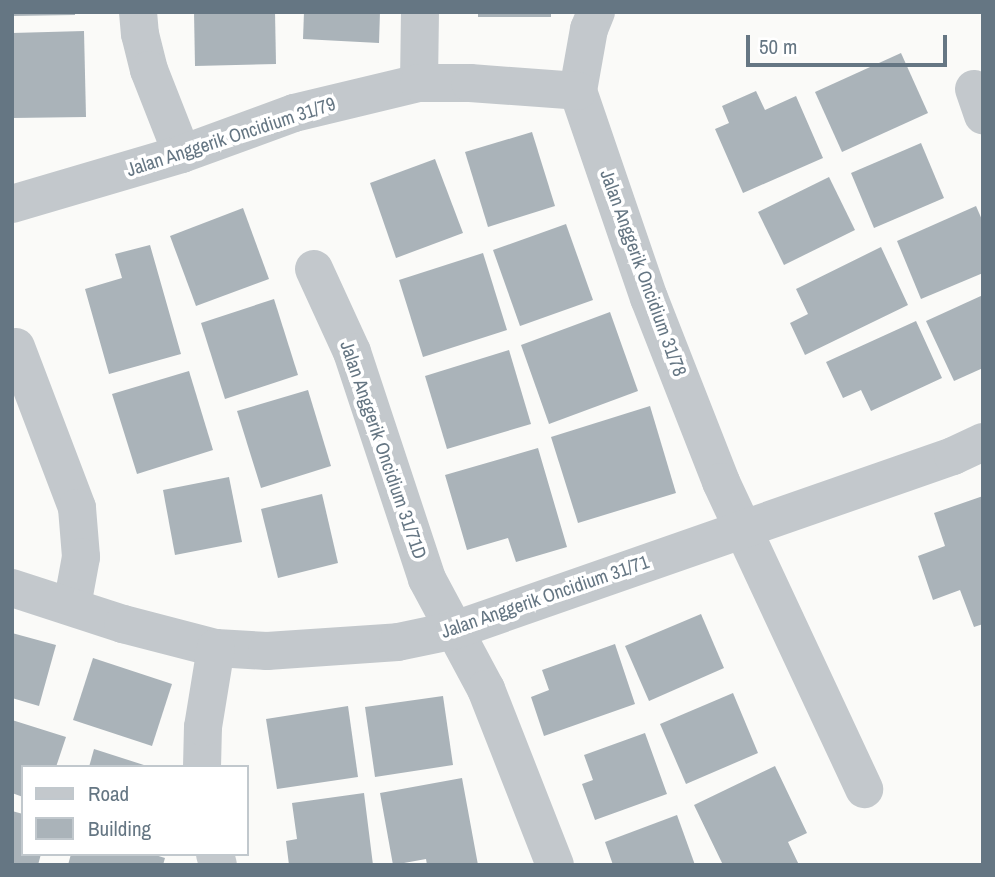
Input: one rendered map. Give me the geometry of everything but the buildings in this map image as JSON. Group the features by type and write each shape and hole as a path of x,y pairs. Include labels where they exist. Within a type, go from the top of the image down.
{"street":[{"path":"138,12 140,34 149,70 182,154"},
{"path":"419,83 420,12"},
{"name":"Jalan Anggerik Oncidium 31/78","path":"597,12 589,29 578,91 649,298 742,528 864,789"},
{"name":"Jalan Anggerik Oncidium 31/79","path":"12,204 182,154 294,113 419,83 470,82 578,91"},
{"name":"Jalan Anggerik Oncidium 31/71D","path":"314,269 352,352 428,579 486,689 555,865"},
{"path":"16,347 77,508 81,557 72,606"},
{"name":"Jalan Anggerik Oncidium 31/71","path":"12,587 123,624 216,648 267,651 398,642 455,630 953,456 983,442"},
{"path":"202,765 204,727 216,648"}]}
